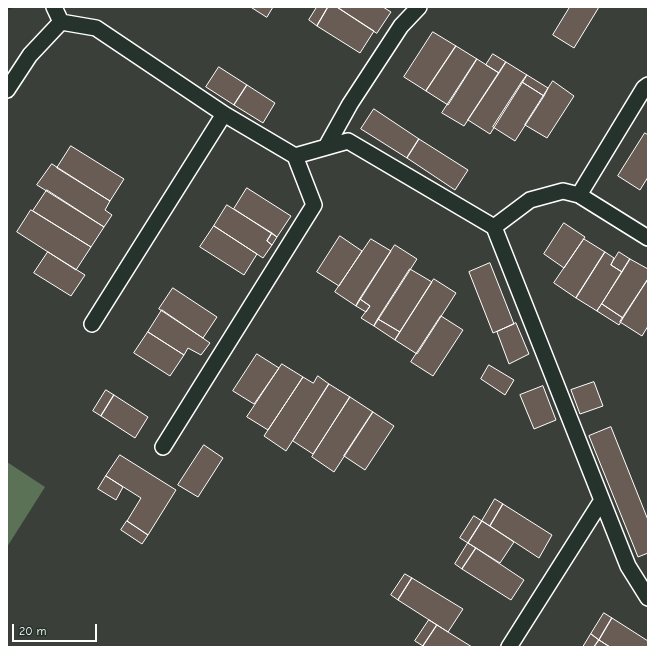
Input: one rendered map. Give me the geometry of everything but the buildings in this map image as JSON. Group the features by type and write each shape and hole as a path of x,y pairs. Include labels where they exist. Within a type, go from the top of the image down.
{"lane":[{"path":"54,7 61,22"},
{"path":"326,147 350,104 401,26 419,7"},
{"path":"7,90 30,55 61,22"},
{"path":"61,22 96,28 224,114 295,156 314,205 163,447"},
{"path":"579,195 644,88 648,85"},
{"path":"92,324 224,114"},
{"path":"295,156 348,141 494,227 628,566 648,598"},
{"path":"494,227 530,200 563,191 579,195 648,238"},
{"path":"509,647 602,500"}],"shaded area":[{"path":"15,7 648,7 648,647 7,647 7,11"}],"green space":[{"path":"7,462 45,487 7,547"}]}
